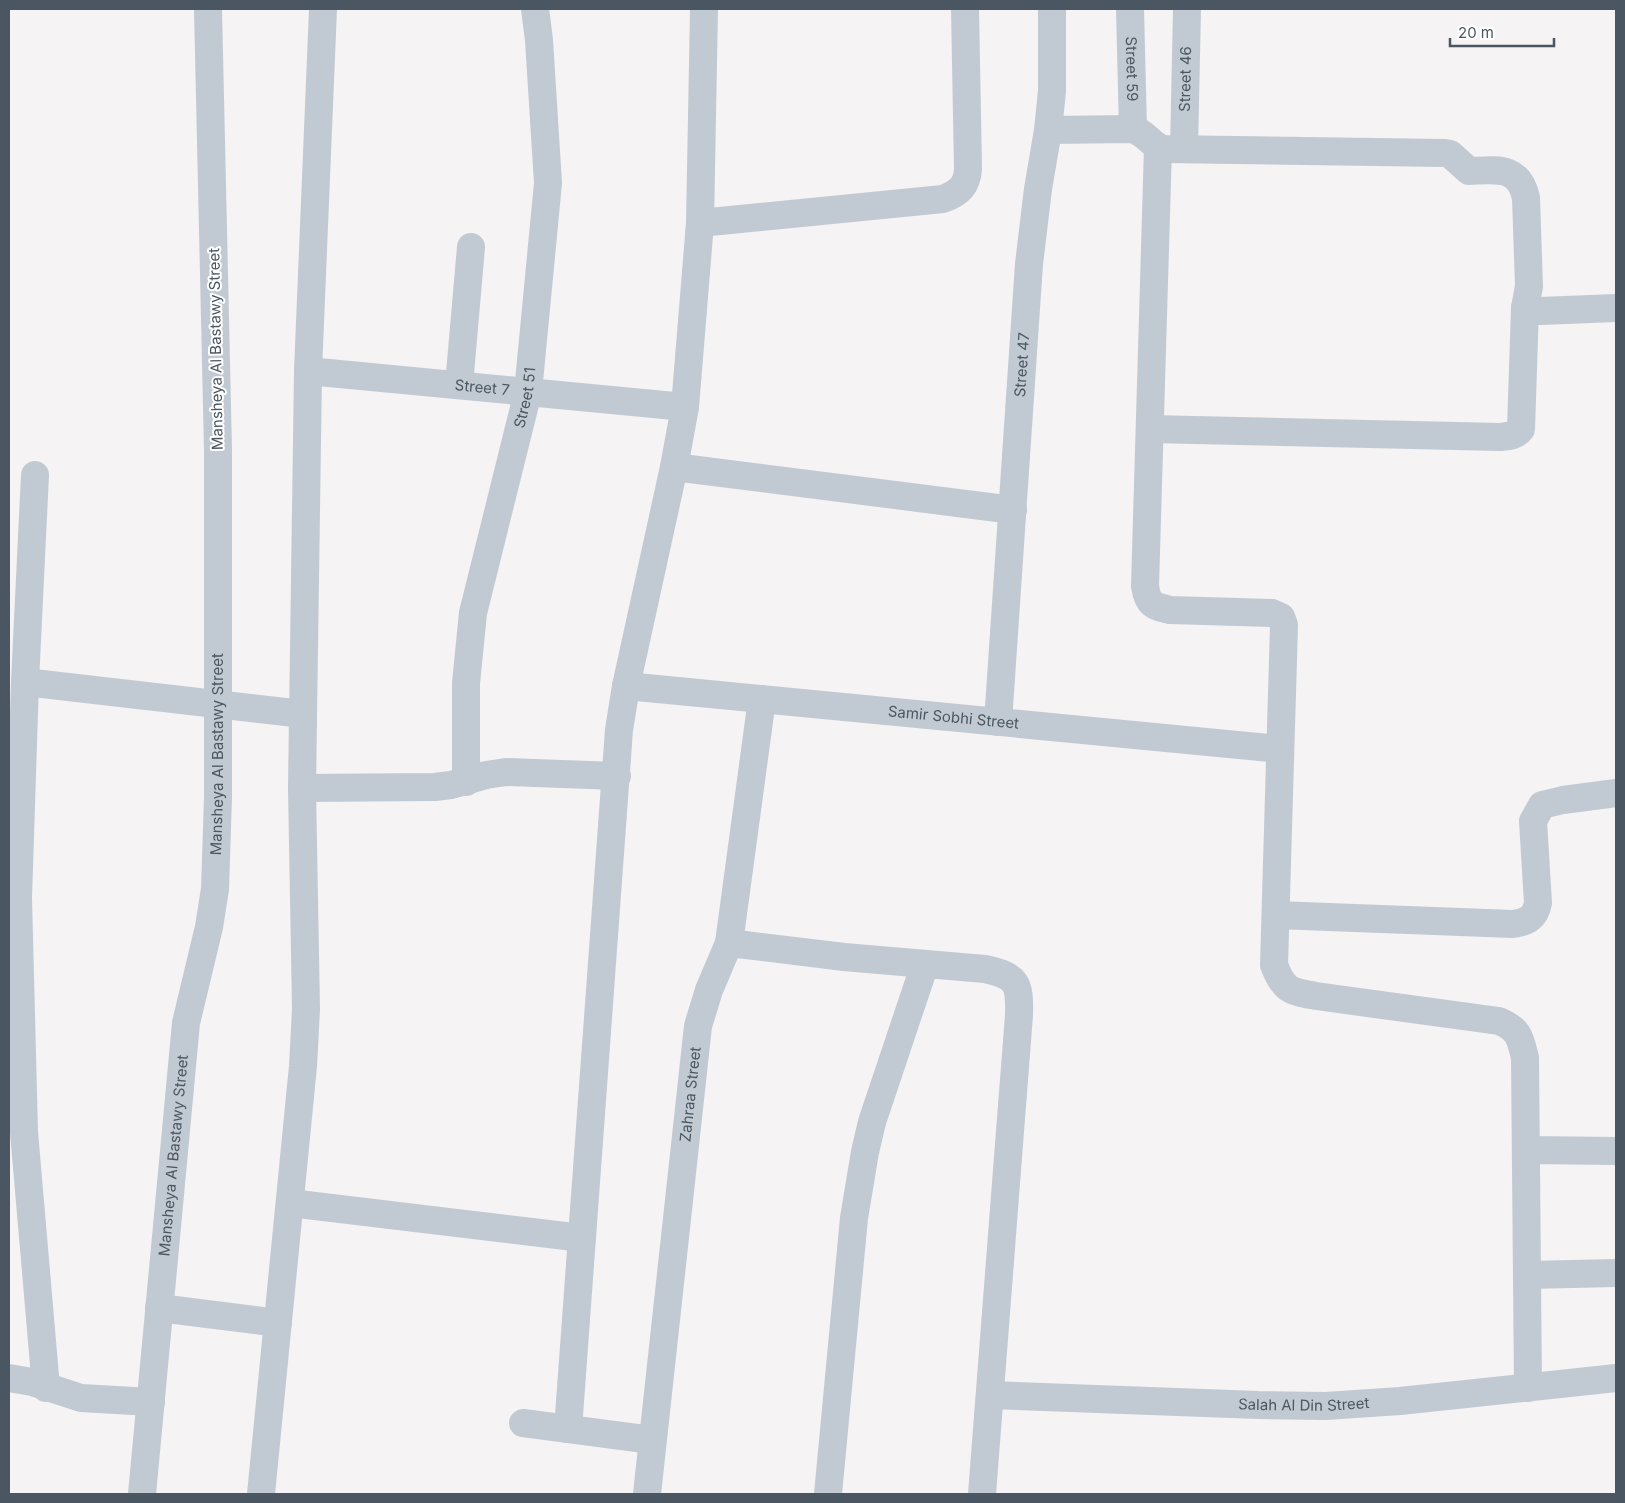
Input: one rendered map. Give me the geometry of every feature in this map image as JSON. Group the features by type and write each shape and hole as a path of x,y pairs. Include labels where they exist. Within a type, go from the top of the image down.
{"street":[{"name":"Mansheya Al Bastawy Street","path":"142,1494 186,1023 209,927 215,889 218,797 218,451 208,9"},
{"path":"261,1494 304,1066 306,1009 302,788 308,370 322,9"},
{"name":"Street 51","path":"466,782 466,683 474,613 528,392 548,183 540,40 534,9"},
{"path":"568,1429 619,730 626,686 674,467 685,407 700,223 704,9"},
{"path":"700,223 943,199 963,188 968,178 964,9"},
{"name":"Street 47","path":"998,722 1029,264 1052,91 1052,9"},
{"name":"Street 59","path":"1130,9 1133,129"},
{"name":"Street 46","path":"1187,9 1171,148 1150,429 1146,595 1150,603 1159,608 1170,610 1262,612 1272,613 1281,617 1284,625 1280,748"},
{"path":"1048,130 1133,129 1145,135 1153,144 1171,148 1445,153 1450,154 1469,171 1505,171 1518,178 1524,187 1529,286 1525,308 1521,429 1518,434 1500,437 1150,429"},
{"path":"459,385 471,247"},
{"path":"1525,308 1540,311 1616,308"},
{"name":"Street 7","path":"308,370 685,407"},
{"path":"674,467 1013,510"},
{"path":"36,475 20,668 18,898 24,1112 46,1388"},
{"path":"20,668 217,704 303,714"},
{"name":"Samir Sobhi Street","path":"626,686 1280,748"},
{"name":"Zahraa Street","path":"647,1494 698,1026 709,990 729,943 762,699"},
{"path":"1280,748 1274,965 1280,980 1293,991 1325,998 1499,1021 1512,1027 1520,1040 1526,1058 1528,1388"},
{"path":"302,788 435,787 466,782 486,775 506,772 617,776"},
{"path":"1276,915 1513,924 1524,922 1533,916 1538,904 1533,821 1542,805 1616,793"},
{"path":"729,943 844,957 985,970 1003,974 1016,983 1020,997 982,1494"},
{"path":"828,1494 859,1185 872,1122 925,964"},
{"path":"1526,1150 1616,1151"},
{"path":"290,1203 582,1238"},
{"path":"1528,1276 1616,1273"},
{"path":"159,1308 278,1323"},
{"path":"9,1378 32,1382 81,1398 151,1402"},
{"name":"Salah Al Din Street","path":"990,1395 1326,1406 1400,1401 1616,1378"},
{"path":"523,1423 652,1440"}]}
